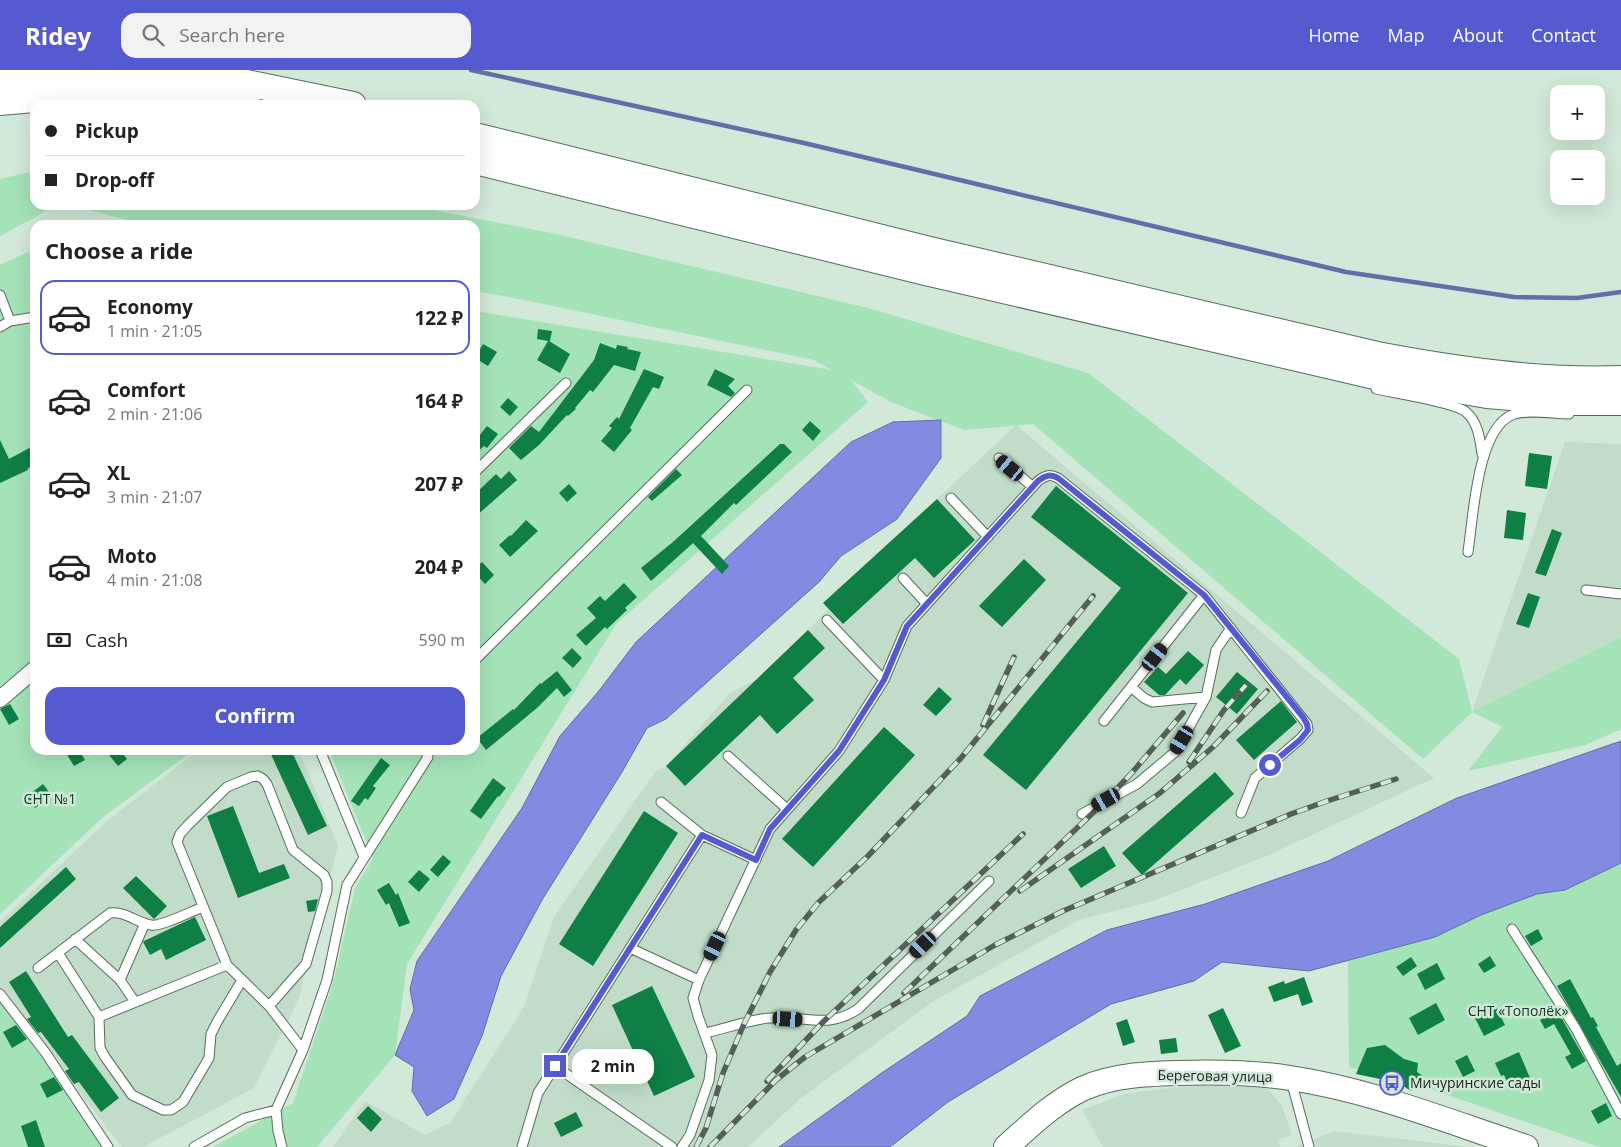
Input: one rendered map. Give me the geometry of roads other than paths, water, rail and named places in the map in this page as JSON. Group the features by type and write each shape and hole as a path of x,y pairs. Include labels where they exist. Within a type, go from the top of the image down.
{"main road":[{"path":"0,79 66,73 151,74 232,80 329,100"},
{"path":"0,102 102,93 187,100"},
{"path":"480,137 921,247 1377,355 1422,363 1524,376 1621,379"},
{"path":"480,162 916,270 1412,384 1486,395 1572,402 1621,402"}],"street":[{"path":"0,699 30,673"},
{"name":"Береговая улица","path":"1006,1147 1067,1097 1102,1082 1140,1075 1207,1072 1290,1078 1317,1083 1389,1102 1526,1147"}],"lane":[{"path":"0,295 10,321"},
{"path":"0,327 10,321 30,318"},
{"path":"1311,362 1353,380"},
{"path":"480,467 566,383"},
{"path":"1370,388 1449,405 1466,411 1477,428 1482,457"},
{"path":"480,655 747,390"},
{"path":"1595,412 1621,407"},
{"path":"1468,552 1482,457 1494,431 1506,418 1513,414 1578,415"},
{"path":"999,458 1033,487"},
{"path":"682,1147 690,1135 709,1080 712,1055 698,1016 694,998 699,980 770,829 839,751 884,680 907,626 1045,476 1052,475 1058,478 1204,595 1307,724 1308,730 1300,740 1256,778 1241,813"},
{"path":"951,498 988,537"},
{"path":"903,578 927,604"},
{"path":"1586,590 1621,594"},
{"path":"1104,721 1204,595"},
{"path":"827,620 884,680"},
{"path":"1082,814 1137,784 1175,752 1206,697 1216,650 1231,628"},
{"path":"1131,687 1152,702 1206,697"},
{"path":"322,755 364,857"},
{"path":"282,1147 276,1110 303,1050 327,980 347,885 428,757 427,755"},
{"path":"728,756 787,810"},
{"path":"269,1006 306,964 327,891 327,882 319,870 293,850 267,784 258,776 227,787 180,834 177,842 227,965 269,1006 303,1050"},
{"path":"660,802 702,835 756,860"},
{"path":"522,1147 538,1093 702,835"},
{"path":"705,1033 770,1018 824,1021 847,1016 858,1009 989,881"},
{"path":"38,968 110,913 122,914 145,924 156,926 203,907"},
{"path":"120,980 145,924"},
{"path":"1512,929 1576,1029 1621,1114"},
{"path":"75,939 120,980 135,1002"},
{"path":"630,948 699,980"},
{"path":"58,953 99,1017 100,1048 105,1058 132,1095 163,1110 171,1110 183,1102 209,1058 211,1034 216,1022 242,980"},
{"path":"99,1017 227,965"},
{"path":"0,994 45,1052 108,1147"},
{"path":"555,1066 672,1147"},
{"path":"1290,1078 1309,1147"},
{"path":"194,1147 245,1118 276,1110"}],"water":[{"path":"941,420 941,458 897,519 841,556 819,582 666,719 647,728 622,772 542,900 501,976 482,1036 454,1099 427,1116 412,1091 414,1067 395,1055 414,1010 410,989 417,961 522,808 560,736 598,692 636,642 851,442 893,422"},
{"path":"1621,741 1621,863 1565,890 1537,894 1481,915 1435,937 1309,971 1222,962 1194,981 1111,1004 948,1102 890,1147 779,1147 883,1072 967,1016 980,996 1107,930 1205,904 1328,861 1457,798"}],"waterway":[{"path":"471,70 804,143 1346,272 1514,297 1577,298 1621,292"}],"railway":[{"path":"696,1147 706,1128 723,1073 744,1024 770,972 796,930 819,902 868,856 961,758 1093,596"},
{"path":"983,725 1014,657"},
{"path":"1189,762 1224,710 1246,685"},
{"path":"1020,891 1160,793 1213,747 1267,691"},
{"path":"904,993 1098,808 1130,775 1183,713"},
{"path":"710,1147 776,1080 805,1057 995,945 1063,911 1291,814 1396,779"},
{"path":"767,1081 824,1021 1023,834"}],"place":[{"name":"Мичуринские сады","path":"1392,1083"}],"park label":[{"name":"СНТ №1","path":"50,799"},
{"name":"СНТ «Тополёк»","path":"1518,1011"}]}
